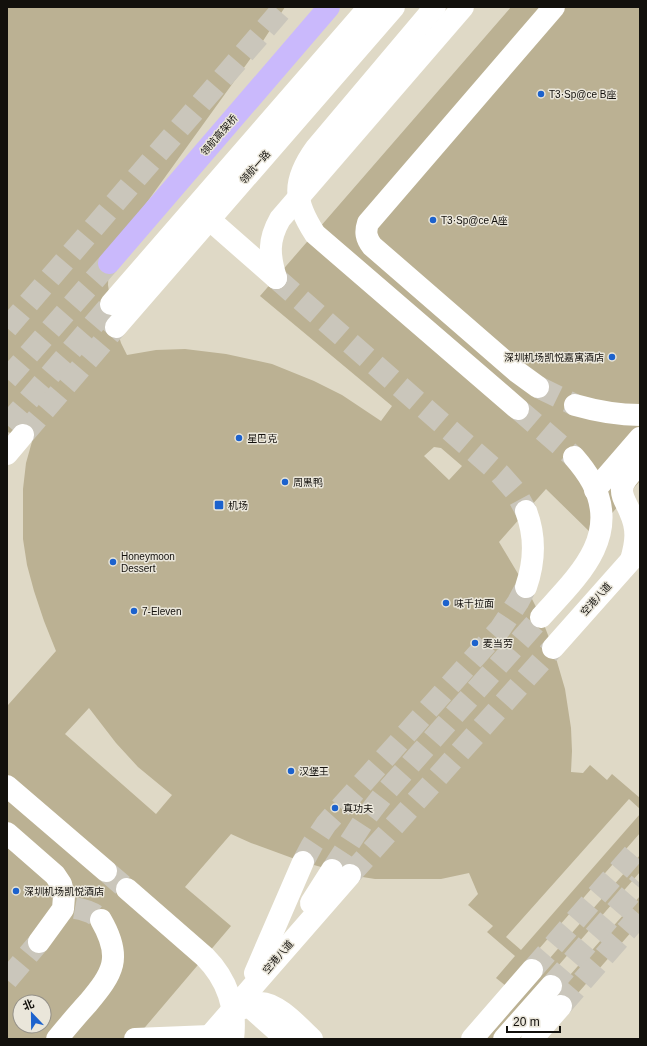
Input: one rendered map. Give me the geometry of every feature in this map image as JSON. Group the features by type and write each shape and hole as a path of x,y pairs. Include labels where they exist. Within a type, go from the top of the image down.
{"main road":[{"name":"领航高架桥","path":"109,263 329,7"}],"street":[{"path":"111,304 369,7"},
{"name":"领航一路","path":"116,327 394,7"},
{"path":"435,7 308,159 301,173 298,187 299,202 304,218 315,234 518,409"},
{"path":"210,220 276,278 270,254 274,229 280,219 463,7"},
{"path":"538,387 516,371 372,246 367,239 366,231 368,223 547,9"},
{"path":"575,405 599,411 621,414 640,414"},
{"path":"7,454 23,436"},
{"path":"595,490 640,438"},
{"path":"541,617 582,570 590,559 599,538 601,526 600,506 595,490 587,474 574,457"},
{"path":"635,555 636,528 623,496 622,489 627,478 640,463"},
{"path":"526,511 532,528 534,548 531,572 526,587"},
{"name":"空港八道","path":"553,648 635,555"},
{"path":"7,786 106,871"},
{"path":"7,833 55,875 61,884 64,896 63,909 66,913 39,942"},
{"path":"247,1001 265,952 303,862"},
{"name":"空港八道","path":"208,1037 227,1016 247,1001 341,872"},
{"path":"127,890 205,957 218,973 230,996 234,1018 233,1039"},
{"path":"57,1039 109,976 113,964 113,950 109,934 101,920"},
{"path":"472,1039 532,970"},
{"path":"504,1039 551,986"},
{"path":"247,1001 286,1039"},
{"path":"247,1001 267,1004 276,1008 312,1039"},
{"path":"532,1039 561,1006"},
{"path":"135,1039 208,1037"}],"shaded area":[{"path":"7,7 640,7 640,1039 7,1039"}],"building":[{"path":"7,7 285,7 261,44 119,241 109,263 108,285 113,317 121,343 127,355 156,350 185,349 226,354 272,364 314,381 342,395 381,421 392,406 260,296 511,7 640,7 640,481 593,535 546,489 499,542 526,587 541,617 553,648 565,689 571,728 571,772 583,773 590,765 607,780 612,774 640,798 640,809 629,799 506,937 521,950 640,814 640,833 531,958 542,967 640,855 640,872 551,974 562,984 640,896 640,922 564,1009 495,1039 479,1039 506,986 496,978 515,956 487,932 493,926 468,905 478,894 469,873 441,879 375,879 350,875 303,862 231,834 185,887 231,926 135,1039 7,1039 7,704 8,705 56,651 34,591 27,565 23,539 23,489 26,463 33,438 7,432","holes":["434,447 441,448 462,466 449,480 424,456","89,708 116,743 138,767 172,795 156,814 65,734"]}],"tunnel":[{"path":"7,328 284,7"},
{"path":"7,379 109,263"},
{"path":"276,278 500,474 515,491 526,511"},
{"path":"7,425 111,304"},
{"path":"23,435 116,327"},
{"path":"538,387 575,405"},
{"path":"518,409 574,457"},
{"path":"303,862 326,824 500,629 526,587"},
{"path":"332,870 367,816 384,794 541,617"},
{"path":"350,875 553,648"},
{"path":"532,970 640,846"},
{"path":"106,871 127,889"},
{"path":"551,986 640,883"},
{"path":"75,908 89,912 101,920"},
{"path":"561,1006 640,915"},
{"path":"7,980 39,942"}],"place":[{"name":"T3·Sp@ce B座","path":"541,94"},
{"name":"T3·Sp@ce A座","path":"433,220"},
{"name":"深圳机场凯悦嘉寓酒店","path":"612,357"},
{"name":"星巴克","path":"239,438"},
{"name":"周黑鸭","path":"285,482"},
{"name":"机场","path":"219,505"},
{"name":"Honeymoon Dessert","path":"113,562"},
{"name":"味千拉面","path":"446,603"},
{"name":"7-Eleven","path":"134,611"},
{"name":"麦当劳","path":"475,643"},
{"name":"汉堡王","path":"291,771"},
{"name":"真功夫","path":"335,808"},
{"name":"深圳机场凯悦酒店","path":"16,891"}]}
